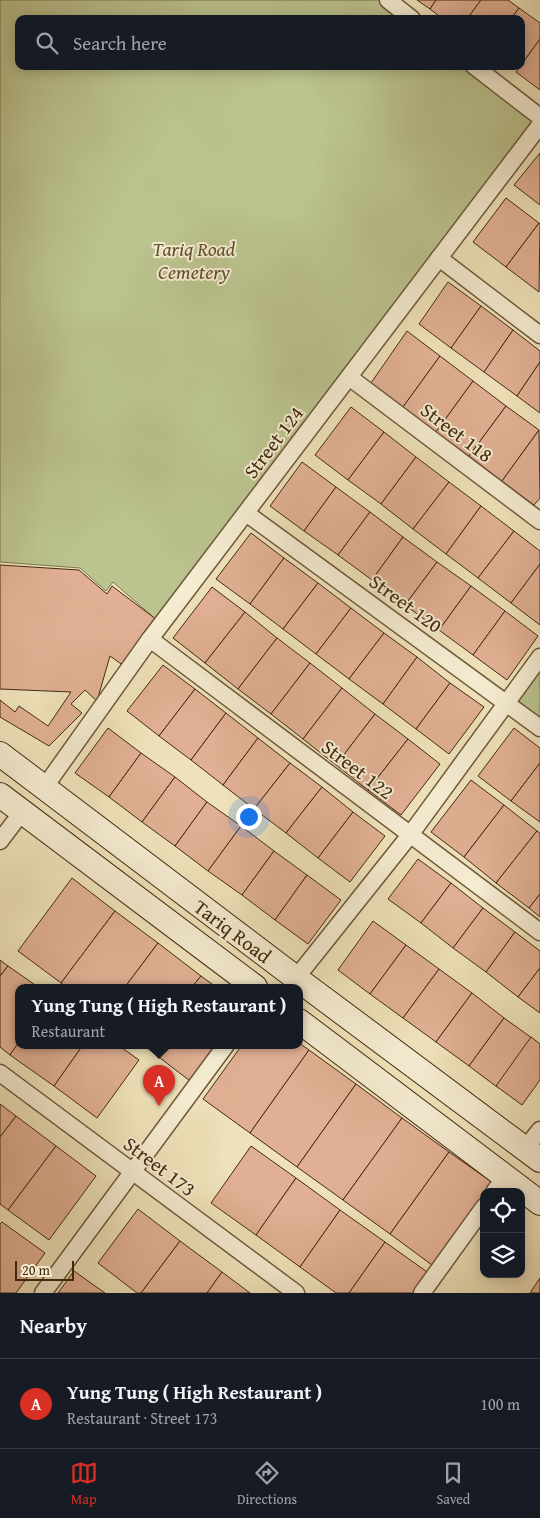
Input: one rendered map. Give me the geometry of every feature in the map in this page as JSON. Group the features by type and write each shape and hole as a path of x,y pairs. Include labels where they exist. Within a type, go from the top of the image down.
{"main road":[{"name":"Tariq Road","path":"0,754 533,1155"},
{"name":"Tariq Road","path":"0,795 251,984"},
{"path":"303,1023 500,1184 540,1204"}],"street":[{"path":"388,0 407,15"},
{"path":"479,70 540,117"},
{"name":"Street 124","path":"44,788 150,639 540,126"},
{"path":"439,258 540,335"},
{"name":"Street 118","path":"349,377 540,521"},
{"name":"Street 120","path":"246,513 540,728"},
{"name":"Street 122","path":"150,639 540,932"},
{"path":"296,978 410,835 540,657"},
{"path":"0,841 22,812"},
{"path":"43,1293 223,1049"},
{"name":"Street 173","path":"0,1072 296,1293"},
{"path":"533,1155 540,1130"},
{"path":"422,1293 480,1212"}],"green space":[{"name":"Tariq Road Cemetery","path":"0,0 388,0 407,15 15,15 15,70 479,70 540,117 160,623 113,582 106,591 80,568 0,562"},
{"path":"540,657 540,728 507,703"}],"building":[{"path":"417,0 436,0 430,9"},
{"path":"436,0 481,0 470,15 438,15 430,9"},
{"path":"481,0 508,0 519,8 514,15 470,15"},
{"path":"519,8 540,23 540,39 525,60 525,15 514,15"},
{"path":"540,39 540,90 516,72 517,70 525,70 525,60"},
{"path":"540,153 540,205 514,185"},
{"path":"506,198 539,223 506,267 473,242"},
{"path":"540,224 539,292 506,267"},
{"path":"448,282 481,306 451,348 419,324"},
{"path":"481,306 513,330 484,372 451,348"},
{"path":"513,330 540,351 540,362 517,396 484,372"},
{"path":"407,331 440,356 403,407 371,383"},
{"path":"440,356 473,381 436,432 403,407"},
{"path":"540,362 540,413 517,396"},
{"path":"473,381 506,406 469,456 436,432"},
{"path":"506,406 539,430 502,481 469,456"},
{"path":"351,407 384,432 348,480 315,455"},
{"path":"539,430 540,498 534,505 502,481"},
{"path":"384,432 416,457 381,504 348,480"},
{"path":"416,457 449,482 413,529 381,504"},
{"path":"302,462 336,487 304,531 270,506"},
{"path":"449,482 481,506 446,554 413,529"},
{"path":"336,487 370,512 338,555 304,531"},
{"path":"481,506 514,531 478,578 446,554"},
{"path":"370,512 403,537 372,580 338,555"},
{"path":"514,531 540,551 540,564 511,603 478,578"},
{"path":"251,533 284,558 250,604 216,579"},
{"path":"403,537 437,562 405,605 372,580"},
{"path":"284,558 318,583 283,629 250,604"},
{"path":"437,562 471,586 439,630 405,605"},
{"path":"540,564 540,625 511,603"},
{"path":"0,565 79,570 107,594 112,586 165,626 131,671 110,656 97,701 85,690 71,704 82,713 49,746 0,717 0,700 15,712 19,706 48,726 71,692 0,689"},
{"path":"318,583 351,608 316,654 283,629"},
{"path":"471,586 505,611 473,655 439,630"},
{"path":"212,587 245,612 205,663 173,638"},
{"path":"351,608 384,633 349,679 316,654"},
{"path":"505,611 538,636 507,680 473,655"},
{"path":"245,612 277,638 238,689 205,663"},
{"path":"384,633 417,657 383,704 349,679"},
{"path":"277,638 310,663 271,714 238,689"},
{"path":"417,657 450,683 416,729 383,704"},
{"path":"310,663 342,688 303,739 271,714"},
{"path":"163,665 195,689 159,736 127,711"},
{"path":"450,683 484,707 449,754 416,729"},
{"path":"342,688 375,714 336,765 303,739"},
{"path":"195,689 226,713 191,760 159,736"},
{"path":"226,713 258,738 223,785 191,760"},
{"path":"375,714 408,739 368,790 336,765"},
{"path":"108,728 141,753 109,797 75,773"},
{"path":"514,728 540,748 540,763 511,801 478,776"},
{"path":"258,738 290,763 254,809 223,785"},
{"path":"408,739 440,764 401,815 368,790"},
{"path":"141,753 175,777 142,822 109,797"},
{"path":"290,763 322,787 286,833 254,809"},
{"path":"540,763 540,822 511,801"},
{"path":"175,777 207,802 175,846 142,822"},
{"path":"471,780 504,805 464,857 431,832"},
{"path":"322,787 353,812 318,858 286,833"},
{"path":"207,802 241,826 208,871 175,846"},
{"path":"504,805 537,831 496,883 464,857"},
{"path":"353,812 385,836 350,882 318,858"},
{"path":"241,826 274,851 242,895 208,871"},
{"path":"537,831 540,833 540,894 529,908 496,883"},
{"path":"274,851 307,875 275,920 242,895"},
{"path":"418,859 451,883 421,923 388,899"},
{"path":"307,875 341,900 308,944 275,920"},
{"path":"72,878 115,911 61,983 18,951"},
{"path":"451,883 483,908 453,948 421,923"},
{"path":"540,894 540,917 529,908"},
{"path":"483,908 515,932 486,972 453,948"},
{"path":"115,911 158,943 127,984 61,983"},
{"path":"373,921 406,945 370,994 338,970"},
{"path":"515,932 540,951 540,968 518,997 486,972"},
{"path":"158,943 201,976 194,984 127,984"},
{"path":"406,945 439,969 403,1018 370,994"},
{"path":"0,960 8,966 0,976"},
{"path":"8,966 34,984 15,984 15,1048 10,1055 0,1047 0,976"},
{"path":"540,968 540,1013 518,997"},
{"path":"439,969 472,993 436,1042 403,1018"},
{"path":"201,976 212,984 194,984"},
{"path":"472,993 504,1018 469,1066 436,1042"},
{"path":"504,1018 532,1038 497,1087 469,1066"},
{"path":"531,1037 540,1044 540,1080 522,1105 496,1086"},
{"path":"303,1046 309,1050 250,1133 203,1099 239,1049 303,1049"},
{"path":"15,1048 80,1049 54,1086 10,1055"},
{"path":"80,1049 124,1049 139,1060 97,1118 54,1086"},
{"path":"148,1049 214,1049 190,1081"},
{"path":"309,1050 356,1084 297,1167 250,1133"},
{"path":"356,1084 402,1118 343,1200 297,1167"},
{"path":"0,1104 16,1116 0,1137"},
{"path":"16,1116 56,1146 8,1210 0,1204 0,1137"},
{"path":"402,1118 449,1152 390,1234 343,1200"},
{"path":"56,1146 96,1176 49,1240 8,1210"},
{"path":"251,1146 296,1178 256,1235 211,1203"},
{"path":"449,1152 496,1185 494,1188 480,1188 480,1208 436,1268 390,1234"},
{"path":"296,1178 340,1210 300,1267 256,1235"},
{"path":"138,1209 180,1241 141,1293 137,1293 98,1263"},
{"path":"340,1210 385,1242 349,1293 336,1293 300,1267"},
{"path":"2,1222 45,1253 16,1293 0,1293 0,1224"},
{"path":"180,1241 222,1272 207,1293 141,1293"},
{"path":"385,1242 430,1274 416,1293 349,1293"},
{"path":"74,1271 105,1293 58,1293"},
{"path":"222,1272 250,1293 207,1293"},
{"path":"540,1278 540,1293 530,1293"}],"place":[{"name":"Yung Tung ( High Restaurant )","path":"159,1106"}]}
